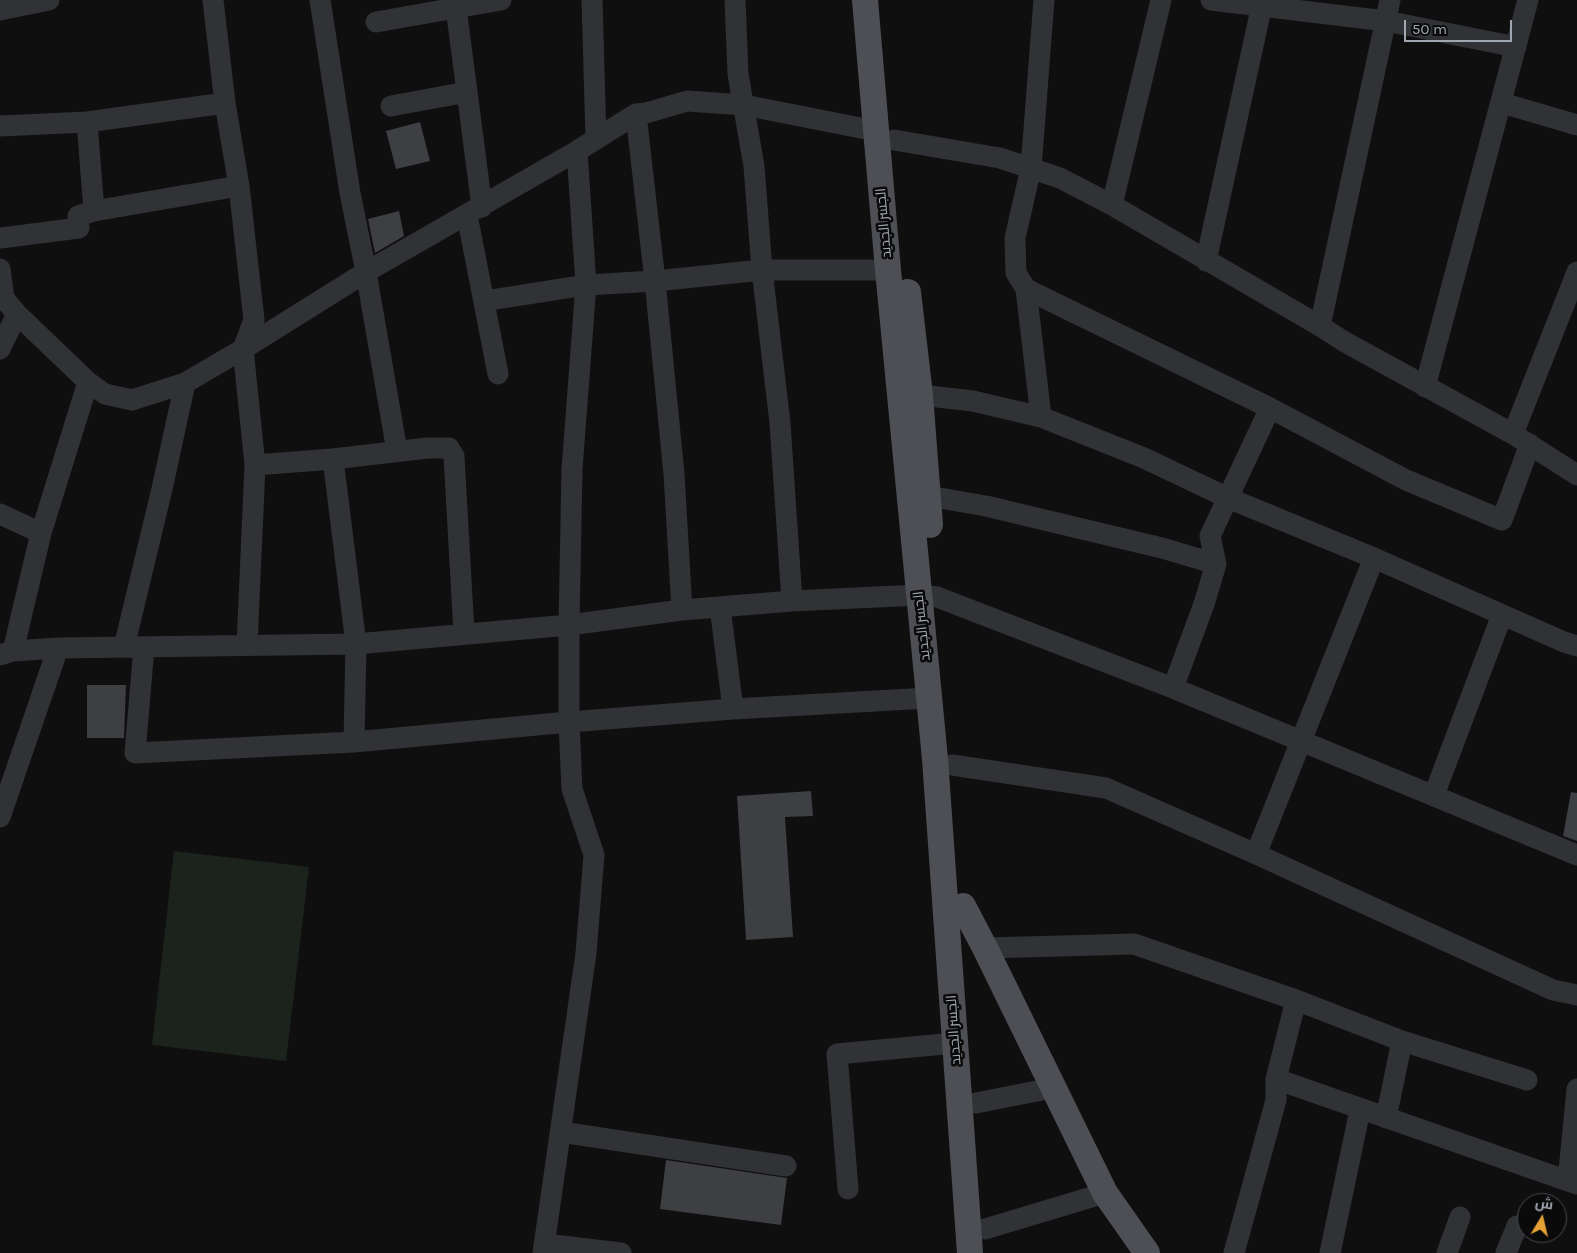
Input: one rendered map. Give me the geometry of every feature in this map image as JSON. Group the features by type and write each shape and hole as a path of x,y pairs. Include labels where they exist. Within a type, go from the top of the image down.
{"main road":[{"name":"الجسر الجديد","path":"865,0 905,268 920,395 928,496 929,698 970,1253"},
{"name":"الجسر الجديد","path":"883,0 888,270 928,596 952,765 986,1241"},
{"path":"963,906 1105,1193 1147,1253"}],"street":[{"path":"0,10 49,0"},
{"path":"213,0 239,186 254,320 243,349 255,465 246,645"},
{"path":"320,0 350,193 366,272 397,452"},
{"path":"376,22 456,4 501,0"},
{"path":"592,0 596,139"},
{"path":"735,0 738,74 754,166 762,270 780,423 792,601"},
{"path":"1041,417 1026,289 1016,273 1016,238 1031,168 1044,0"},
{"path":"1112,205 1161,0"},
{"path":"1211,0 1263,3 1386,21 1516,47"},
{"path":"1320,326 1390,0"},
{"path":"1425,387 1528,0"},
{"path":"1206,261 1263,3"},
{"path":"456,4 467,92 474,211 484,301 498,374"},
{"path":"392,106 467,92"},
{"path":"7,302 88,382 106,394 132,400 185,383 366,272 577,151 636,114 646,113 687,101 744,105 1000,158 1060,178 1112,205 1345,342 1522,439 1577,475"},
{"path":"0,126 87,122 226,103"},
{"path":"1502,103 1577,125"},
{"path":"636,114 674,474 682,610"},
{"path":"87,122 94,211"},
{"path":"577,151 586,285 572,469 569,722 572,790 594,855 586,953 544,1248 621,1253"},
{"path":"0,238 79,228 78,216 94,211 239,186"},
{"path":"0,270 7,302 0,349"},
{"path":"484,301 586,285 655,281 762,270 888,270"},
{"path":"1026,289 1270,408 1406,480 1502,520 1522,439 1577,272"},
{"path":"88,382 6,653 58,648 356,644 569,624 682,610 792,601 928,596 1173,688 1577,855"},
{"path":"185,383 162,489 134,647 135,753 354,742 733,709 929,698"},
{"path":"920,395 973,401 1041,417 1144,458 1228,498 1374,558 1564,642 1577,646"},
{"path":"1173,688 1204,604 1216,564 1210,536 1270,408"},
{"path":"255,465 441,447 449,448 454,456 464,633"},
{"path":"333,458 356,644 354,742"},
{"path":"928,496 986,506 1162,548 1216,564"},
{"path":"0,514 41,533"},
{"path":"1256,854 1374,558"},
{"path":"720,607 733,709"},
{"path":"1434,795 1502,615"},
{"path":"0,818 58,648"},
{"path":"952,765 1106,788 1256,854 1553,990 1577,996"},
{"path":"985,948 1134,944 1296,1000 1402,1041 1527,1080"},
{"path":"1234,1253 1276,1100 1276,1079 1296,1000"},
{"path":"1386,1118 1402,1041"},
{"path":"848,1189 837,1054 955,1043"},
{"path":"1276,1079 1360,1110 1572,1182 1577,1089"},
{"path":"976,1103 1052,1088"},
{"path":"1330,1253 1360,1110"},
{"path":"561,1132 786,1166"},
{"path":"986,1241 1105,1193"},
{"path":"1447,1253 1460,1217"},
{"path":"1506,1253 1517,1226"}],"shaded area":[{"path":"174,851 309,867 286,1061 152,1045"}],"building":[{"path":"420,122 430,161 396,169 386,131"},
{"path":"399,211 404,236 375,253 368,219"},
{"path":"87,685 126,685 124,738 87,738"},
{"path":"811,791 813,816 785,817 793,937 746,940 737,796"},
{"path":"1571,792 1577,793 1577,841 1563,836"},
{"path":"666,1160 787,1178 781,1225 660,1209"}]}
